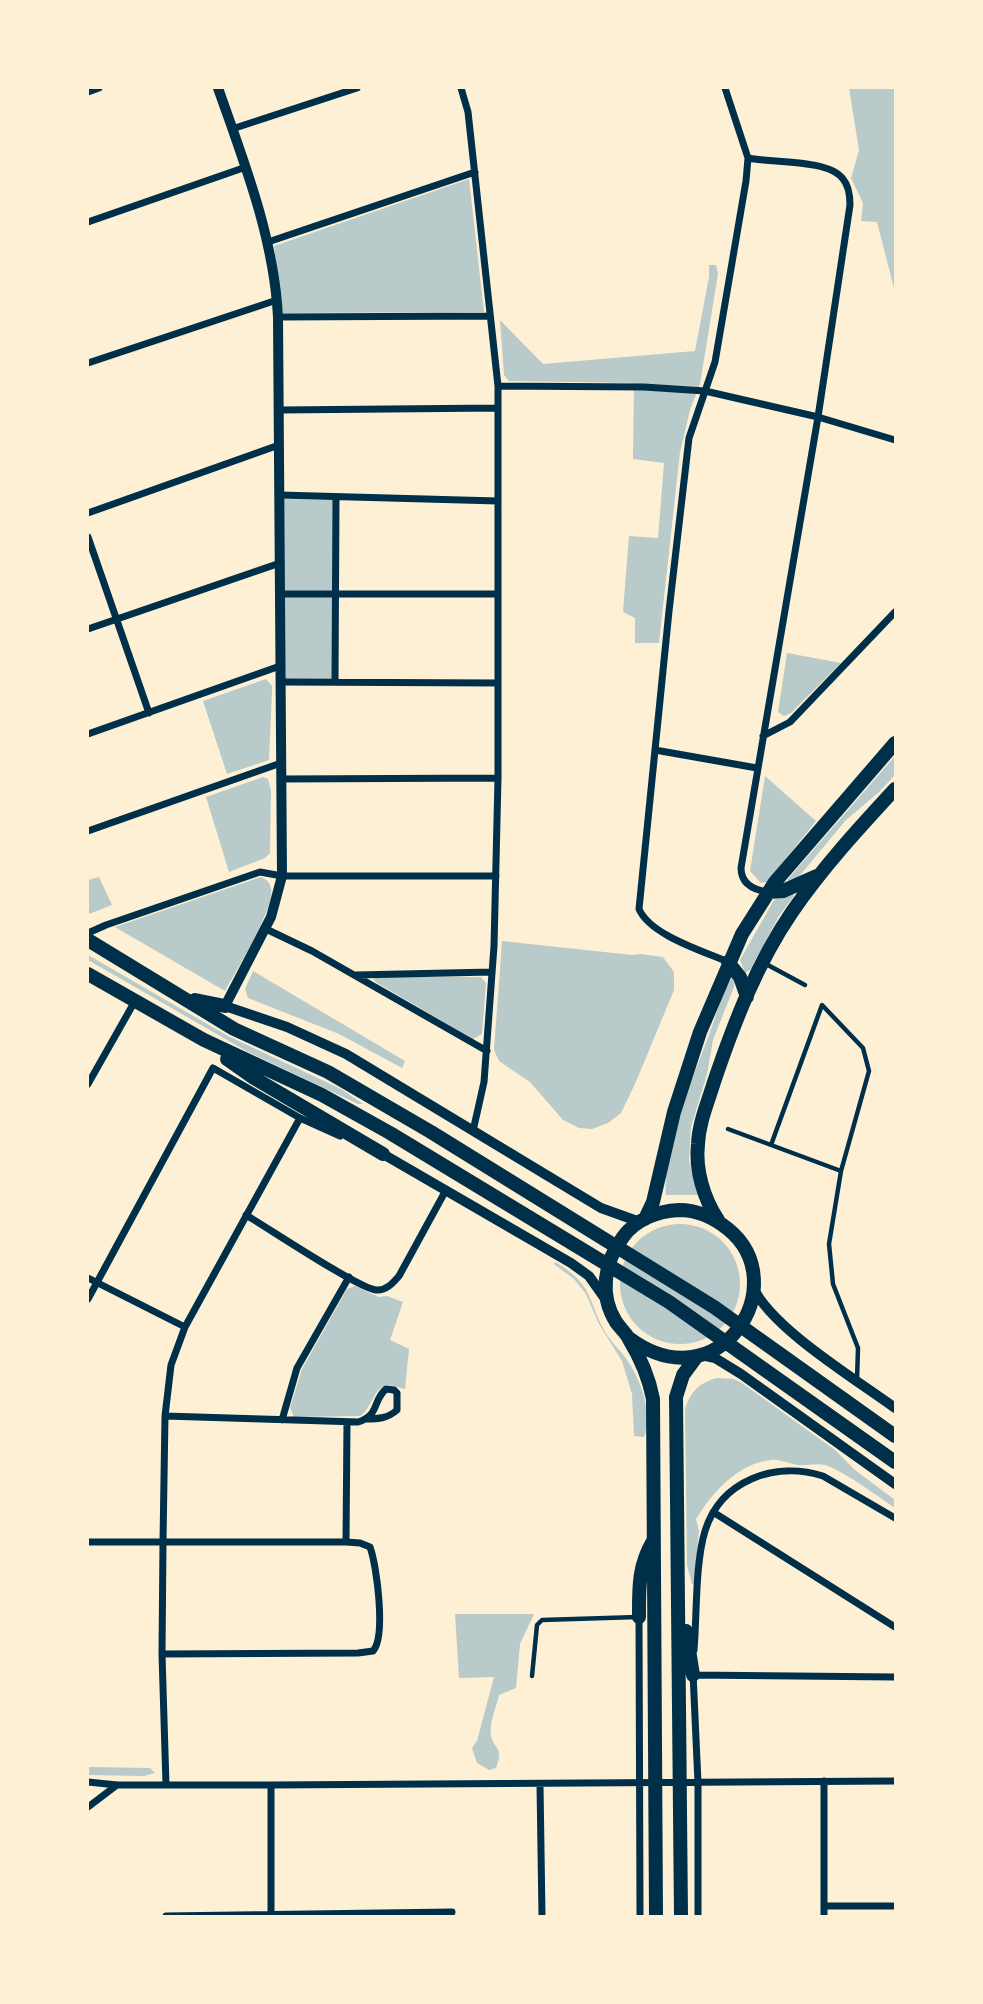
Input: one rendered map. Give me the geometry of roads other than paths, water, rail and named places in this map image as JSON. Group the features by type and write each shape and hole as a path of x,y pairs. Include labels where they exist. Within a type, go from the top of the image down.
{"main road":[{"path":"642,1220 656,1192 674,1112 700,1032 728,962 769,892 809,841 895,743"},
{"path":"629,1338 643,1349 661,1356 679,1358 699,1355 718,1347 739,1328 747,1315 753,1287 750,1265 741,1244 719,1222 709,1205 703,1186 697,1145 701,1124 712,1088 762,962 792,912 820,875 895,789"},
{"path":"769,892 783,891 820,875"},
{"path":"88,940 258,1042 342,1080 542,1201 714,1307 895,1436"},
{"path":"728,962 740,977 747,997"},
{"path":"88,974 204,1040 357,1113 668,1302 895,1462"},
{"path":"185,998 225,1006"},
{"path":"204,1040 254,1078 383,1154"},
{"path":"656,1916 653,1399 645,1372 608,1302 606,1284 611,1257 626,1233 642,1220 669,1211 682,1210 695,1212 719,1222"},
{"path":"681,1916 676,1396 683,1375 699,1355"},
{"path":"639,1618 640,1572 654,1539"},
{"path":"678,1563 693,1675"}],"street":[{"path":"88,92 99,88"},
{"path":"218,88 246,167 268,242 277,300 279,410 282,876 266,929 225,1006 287,1027 346,1054 601,1208 642,1220"},
{"path":"232,129 357,88"},
{"path":"461,88 468,113 498,386 496,876 487,1051 484,1082 473,1131"},
{"path":"725,88 748,158 715,362 689,438 639,909 648,923 665,934 728,962"},
{"path":"748,158 832,169 848,186 850,205 818,417 741,873 752,887 769,892"},
{"path":"88,222 246,167"},
{"path":"268,242 475,172"},
{"path":"88,363 277,300"},
{"path":"278,317 490,316"},
{"path":"498,386 644,387 705,391 818,417 895,440"},
{"path":"279,410 498,408"},
{"path":"88,513 279,445"},
{"path":"279,495 498,501"},
{"path":"335,682 336,497"},
{"path":"88,537 149,713"},
{"path":"88,629 280,563"},
{"path":"280,594 498,594"},
{"path":"763,736 790,722 895,612"},
{"path":"88,734 280,666"},
{"path":"281,682 497,683"},
{"path":"655,750 757,768"},
{"path":"88,831 281,763"},
{"path":"281,779 498,778"},
{"path":"88,933 260,872 282,876 496,876"},
{"path":"266,929 355,975 487,1051"},
{"path":"355,975 492,972"},
{"path":"88,1084 135,1001"},
{"path":"88,1298 91,1280 213,1068 300,1118 383,1154 571,1262 589,1276 608,1302"},
{"path":"166,1785 162,1654 163,1542 165,1416 171,1365 185,1327 300,1118"},
{"path":"246,1216 375,1290 394,1283 446,1190"},
{"path":"282,1420 298,1368 349,1277"},
{"path":"91,1280 185,1327"},
{"path":"753,1287 763,1305 785,1327 895,1408"},
{"path":"699,1355 715,1359 741,1374 895,1484"},
{"path":"165,1416 347,1422 392,1415 397,1410 397,1393 386,1389 380,1394 374,1412 366,1419"},
{"path":"346,1542 347,1422"},
{"path":"698,1916 698,1783 693,1675 701,1549 713,1512 730,1493 747,1480 763,1474 801,1471 824,1476 895,1518"},
{"path":"713,1512 895,1627"},
{"path":"88,1542 346,1542 360,1543 370,1548 375,1562 378,1641 373,1651 162,1654"},
{"path":"639,1618 640,1916"},
{"path":"693,1675 895,1677"},
{"path":"88,1782 117,1785 271,1785 895,1781"},
{"path":"824,1782 824,1916"},
{"path":"540,1784 542,1916"},
{"path":"88,1807 117,1785"},
{"path":"271,1785 271,1915"},
{"path":"824,1906 895,1906"},
{"path":"166,1916 452,1912"}],"lane":[{"path":"762,962 805,985"},
{"path":"771,1144 821,1002 863,1048 869,1070 841,1171 829,1264 833,1284 858,1348 857,1380"},
{"path":"728,1129 841,1171"},
{"path":"532,1676 537,1625 542,1620 639,1618"}]}
